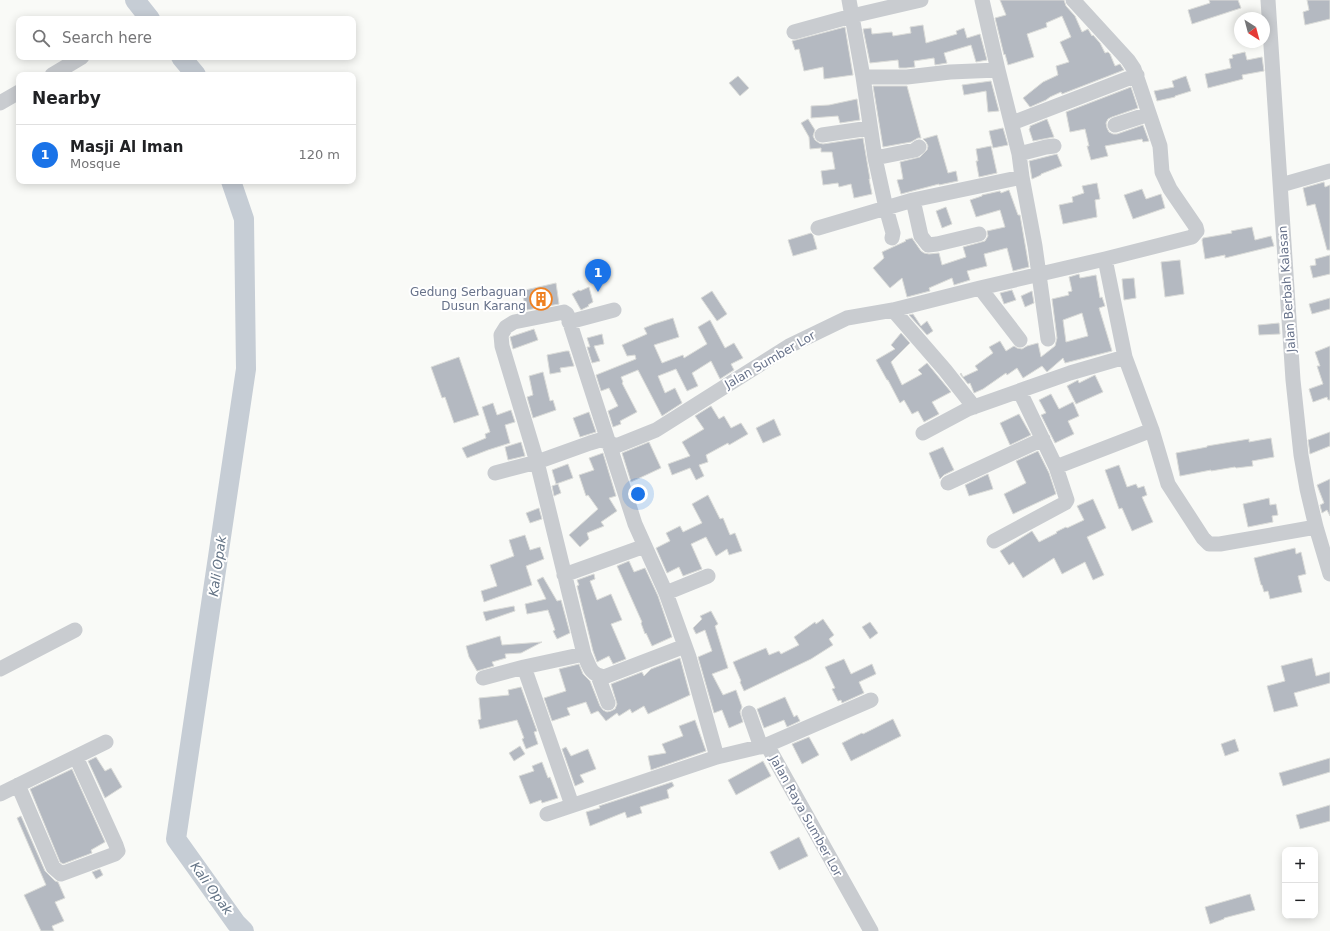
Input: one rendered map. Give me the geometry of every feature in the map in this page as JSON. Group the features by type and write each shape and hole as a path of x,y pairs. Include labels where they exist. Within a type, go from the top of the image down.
{"street":[{"path":"849,0 863,77 875,158 886,208 894,233 892,238"},
{"path":"794,32 852,16 921,0"},
{"path":"982,0 998,70 1020,154 1022,177 1035,246 1048,339"},
{"path":"1073,0 1128,60 1137,75 1149,114 1115,125"},
{"name":"Jalan Berbah Kalasan","path":"1268,0 1293,380 1301,455 1316,527 1330,574"},
{"path":"57,72 77,60"},
{"path":"863,77 907,77 950,72 998,70"},
{"path":"1012,123 1137,75"},
{"path":"0,103 16,94"},
{"name":"Jalan Sumber Lor","path":"495,473 537,462 590,442 600,440 616,446 656,430 789,346 846,318 894,310 1192,237 1197,231 1196,227 1170,189 1162,172 1160,146 1149,114"},
{"path":"822,134 870,128"},
{"path":"1020,154 1054,146"},
{"path":"875,158 915,150 919,147"},
{"path":"1281,185 1330,171"},
{"path":"818,228 913,200 1022,177"},
{"path":"913,200 921,236 928,245 979,234"},
{"path":"1105,259 1125,357 1152,430 1168,484 1203,538 1209,544 1220,544 1316,527"},
{"path":"980,288 1020,340"},
{"path":"569,322 614,310"},
{"path":"894,310 974,407"},
{"path":"685,646 604,677 598,676 591,671 584,654 537,462 502,346 501,335 506,327 514,322 564,312 567,314 635,524 666,593 689,657 717,757"},
{"path":"923,433 974,407 1020,392 1070,373 1125,357"},
{"path":"994,541 1065,503 1067,500 1056,468 1043,438 1020,392"},
{"path":"1056,468 1152,430"},
{"path":"948,483 1043,438"},
{"path":"564,575 645,546"},
{"path":"666,593 708,576"},
{"path":"0,668 75,630"},
{"path":"483,678 524,667 584,654"},
{"path":"524,667 572,806"},
{"path":"598,676 608,703"},
{"path":"749,714 764,746 870,700"},
{"path":"0,794 106,742"},
{"name":"Jalan Raya Sumber Lor","path":"547,814 717,757 764,746 871,931"},
{"path":"18,785 53,867 61,874 115,854 118,851 116,845 76,756"}],"building":[{"path":"1000,0 1064,0 1066,6 1075,16 1082,32 1088,29 1092,36 1093,35 1100,43 1105,53 1108,52 1110,54 1115,66 1120,64 1124,70 1062,94 1061,92 1030,107 1023,98 1043,82 1058,75 1056,66 1069,62 1060,42 1071,37 1062,16 1046,23 1047,27 1027,34 1034,57 1008,65 995,18 1006,15"},
{"path":"1209,0 1238,0 1241,8 1192,24 1188,10 1210,3"},
{"path":"1307,0 1330,0 1330,19 1305,25 1303,12 1309,10"},
{"path":"923,25 926,43 957,34 956,31 964,28 967,38 980,34 987,60 976,62 971,45 944,53 947,63 935,65 934,58 914,61 915,67 899,68 898,60 870,63 863,29 871,28 872,34 892,32 893,36 911,33 910,27"},
{"path":"845,27 853,75 824,79 823,67 804,71 799,49 795,50 792,41"},
{"path":"1245,52 1247,60 1262,57 1264,71 1242,75 1243,79 1208,88 1205,74 1231,68 1229,59 1233,58 1232,55"},
{"path":"738,76 749,88 740,96 729,83"},
{"path":"1186,76 1191,91 1175,97 1157,101 1154,91 1174,87 1172,81"},
{"path":"991,81 999,111 988,112 986,91 964,95 962,85"},
{"path":"873,86 907,86 921,138 911,142 883,147"},
{"path":"1131,87 1138,108 1108,119 1106,123 1107,128 1109,132 1117,134 1143,125 1149,141 1143,142 1142,139 1105,146 1108,156 1091,160 1087,146 1089,146 1085,129 1070,132 1066,112"},
{"path":"857,99 860,120 840,123 838,116 811,118 811,106 829,105"},
{"path":"808,119 815,130 813,136 819,143 823,144 863,138 872,194 854,198 851,184 839,187 838,183 823,185 821,171 835,169 832,152 821,152 821,148 810,149 809,137 801,123"},
{"path":"1047,119 1054,137 1033,141 1029,129 1030,126"},
{"path":"1003,128 1008,145 993,148 989,131"},
{"path":"937,135 948,173 956,171 958,181 939,184 901,194 897,180 903,179 900,162 920,157 927,150 928,146 923,139"},
{"path":"991,146 997,173 979,177 976,161 978,161 976,149"},
{"path":"1057,154 1062,166 1032,179 1029,161"},
{"path":"1324,182 1325,187 1330,185 1330,250 1327,250 1315,204 1307,206 1303,188"},
{"path":"1097,183 1100,199 1095,200 1097,217 1063,224 1059,205 1073,202 1072,197 1084,193 1082,186"},
{"path":"1142,189 1146,199 1161,194 1165,208 1133,219 1124,195"},
{"path":"1009,190 1018,215 1020,215 1029,267 1013,271 1007,248 984,254 987,266 967,271 970,280 954,285 952,278 929,288 930,291 907,297 902,278 890,288 873,268 884,258 882,252 912,238 924,253 939,253 942,265 966,257 963,247 985,241 988,236 987,231 1005,227 1000,210 976,217 970,200 982,195 1000,191 1001,193"},
{"path":"946,207 952,224 942,228 936,211"},
{"path":"1252,227 1255,240 1271,236 1274,246 1225,258 1225,255 1205,259 1203,238 1232,233 1231,231"},
{"path":"811,233 817,249 793,256 788,240"},
{"path":"1330,255 1330,274 1313,278 1310,266 1316,265 1315,259"},
{"path":"1180,260 1184,294 1165,297 1161,262"},
{"path":"1079,274 1080,278 1096,275 1100,298 1102,297 1105,306 1099,308 1112,351 1065,363 1063,358 1047,372 1042,366 1023,378 1017,368 1007,375 1006,373 983,389 974,393 970,383 968,384 960,374 961,373 963,377 978,370 975,366 993,353 989,347 1000,341 1006,351 1014,346 1022,349 1038,343 1041,357 1055,346 1057,338 1052,299 1069,295 1068,292 1072,291 1069,277","holes":["1082,313 1088,336 1066,342 1063,320"]},
{"path":"1134,278 1136,298 1124,300 1122,279"},
{"name":"Gedung Serbaguan Dusun Karang","path":"556,283 559,304 527,310 521,291"},
{"path":"589,287 593,302 581,310 572,294"},
{"path":"1012,290 1016,300 1004,304 1000,293"},
{"path":"712,291 727,314 717,321 701,298"},
{"path":"1032,291 1034,303 1025,307 1021,296"},
{"path":"1330,298 1330,309 1312,314 1309,304"},
{"path":"913,314 921,326 927,321 933,331 927,335 909,315"},
{"path":"673,318 679,337 654,345 662,363 683,355 684,358 707,344 698,327 710,320 725,348 734,343 743,358 731,364 734,370 720,379 711,361 692,373 698,386 687,391 676,369 658,376 665,393 675,388 682,403 662,416 638,370 621,377 622,383 637,412 620,421 621,424 613,427 608,411 618,406 609,388 601,391 596,375 636,359 635,355 627,356 622,345 647,334 644,328"},
{"path":"1279,323 1280,334 1259,335 1258,325"},
{"path":"534,329 538,340 513,349 510,337"},
{"path":"901,333 910,343 891,362 902,385 922,374 918,370 927,363 951,392 932,402 939,414 924,422 918,411 912,414 904,400 900,403 876,360 895,349 891,345"},
{"path":"602,334 604,344 594,346 600,361 592,363 587,347 590,347 587,338"},
{"path":"1330,346 1330,400 1328,400 1327,397 1313,402 1309,389 1323,384 1317,366 1320,366 1315,352"},
{"path":"569,351 574,366 560,368 561,372 550,374 547,355"},
{"path":"459,357 479,415 454,423 445,397 442,398 431,367"},
{"path":"543,372 550,401 553,400 556,410 533,418 527,397 533,395 529,376"},
{"path":"1095,375 1103,392 1076,404 1067,386 1078,380 1079,383"},
{"path":"1051,394 1059,409 1073,402 1079,416 1068,421 1074,434 1055,443 1041,415 1046,413 1039,400"},
{"path":"493,403 497,415 511,410 515,422 505,425 510,443 467,458 462,448 486,438 485,434 490,432 482,407"},
{"path":"711,406 719,419 724,416 731,428 741,423 748,434 729,445 728,443 706,455 708,462 699,465 704,476 696,480 690,468 672,475 668,464 690,456 682,442 704,429 695,416"},
{"path":"589,412 596,432 580,437 573,418"},
{"path":"1019,414 1031,435 1010,445 1000,423"},
{"path":"774,419 781,435 763,443 756,428"},
{"path":"1330,432 1330,446 1310,454 1308,440"},
{"path":"1271,438 1274,457 1252,461 1253,466 1211,470 1180,476 1176,453 1249,439 1249,442"},
{"path":"521,442 525,456 508,460 505,447"},
{"path":"649,442 661,468 631,482 622,453"},
{"path":"943,447 954,470 944,475 940,479 929,453"},
{"path":"1038,451 1049,473 1056,494 1013,514 1004,494 1026,483 1016,461"},
{"path":"603,453 616,496 609,498 617,511 601,522 604,526 587,533 589,539 580,547 569,535 598,509 588,495 586,496 579,475 594,470 589,458"},
{"path":"568,464 573,478 556,484 552,470"},
{"path":"1119,465 1127,487 1136,484 1138,488 1144,486 1147,495 1142,497 1153,522 1132,531 1122,508 1119,509 1105,470"},
{"path":"988,474 993,489 969,496 965,485"},
{"path":"1330,479 1330,516 1327,510 1322,513 1320,505 1324,503 1317,485"},
{"path":"558,484 561,493 554,496 552,486"},
{"path":"708,495 720,519 723,518 730,535 735,533 742,551 729,555 727,549 716,556 706,537 691,544 702,569 683,576 679,567 667,573 656,548 670,541 666,533 680,526 683,532 702,523 692,504"},
{"path":"1269,498 1270,505 1276,504 1278,515 1272,516 1273,522 1248,527 1243,504"},
{"path":"1093,499 1106,528 1087,537 1104,575 1093,580 1085,562 1062,574 1054,558 1023,578 1013,562 1009,565 1000,551 1032,531 1039,542 1066,527 1067,528 1084,520 1077,506"},
{"path":"539,508 542,519 530,523 526,513"},
{"path":"525,535 530,550 540,547 544,559 526,566 532,585 484,602 481,591 497,586 490,565 514,556 509,540"},
{"path":"1295,548 1296,554 1301,552 1306,574 1298,576 1302,592 1270,599 1268,591 1264,592 1261,585 1254,558"},
{"path":"629,561 634,572 645,568 658,596 672,637 652,646 646,633 645,634 641,623 642,622 617,566"},
{"path":"594,574 595,579 590,581 597,600 611,594 622,620 611,624 626,659 613,664 609,656 597,662 577,586 579,585 577,580"},
{"path":"543,577 557,601 561,600 570,633 557,639 553,631 555,630 548,610 527,614 525,604 546,599 537,580"},
{"path":"514,606 515,611 486,621 483,612"},
{"path":"711,611 718,624 715,626 728,668 712,674 723,695 736,690 742,707 740,712 743,722 729,728 722,710 714,713 698,657 712,651 705,630 696,634 693,628 702,619 700,616"},
{"path":"823,619 834,635 829,639 833,645 811,659 744,691 733,662 766,648 769,655 779,651 781,654 799,645 794,637 815,622 816,624"},
{"path":"870,622 878,633 870,639 862,627"},
{"path":"500,636 502,645 542,642 521,653 505,654 506,658 492,662 494,666 477,671 469,657 466,646"},
{"path":"680,658 690,695 648,714 644,706 632,713 630,709 619,716 617,713 606,721 598,711 591,714 586,702 567,708 570,715 552,721 544,698 566,691 559,669 579,664 583,674 590,681 600,706 607,712 615,709 617,704 611,684 642,672 644,676 651,669"},
{"path":"1312,658 1316,676 1330,672 1330,683 1294,693 1298,706 1274,712 1267,686 1285,681 1281,666"},
{"path":"844,659 851,674 872,664 876,674 859,682 864,693 842,703 841,700 838,701 832,689 835,688 825,667"},
{"path":"521,687 537,731 534,732 538,744 526,749 522,739 524,738 517,720 480,729 478,720 481,719 479,698 509,695 508,690"},
{"path":"785,697 794,717 797,715 800,721 787,727 784,720 764,728 757,709"},
{"path":"893,719 901,736 851,761 842,743"},
{"path":"695,720 706,751 651,770 648,756 666,753 662,744 683,736 679,726"},
{"path":"809,737 819,755 802,764 792,744"},
{"path":"1235,739 1239,751 1225,756 1221,744"},
{"path":"520,746 525,754 514,761 509,753"},
{"path":"566,747 571,756 588,749 596,769 580,775 584,782 575,786 562,749"},
{"path":"96,757 105,771 111,768 122,787 105,798 88,761"},
{"path":"1330,758 1330,772 1283,786 1279,773"},
{"path":"763,761 771,776 736,795 728,780"},
{"path":"542,762 548,778 550,777 558,798 542,803 541,800 530,804 519,776 534,771 532,766"},
{"path":"72,769 105,842 91,850 92,853 63,864 60,862 30,789"},
{"path":"672,782 674,786 667,790 669,798 640,807 642,813 627,818 625,812 590,826 586,812 600,808 599,806"},
{"path":"1330,805 1330,821 1300,829 1296,815"},
{"path":"21,816 45,871 58,882 65,898 55,902 64,921 52,926 54,931 41,931 24,895 46,885 17,818"},
{"path":"799,837 808,856 779,870 770,852"},
{"path":"100,869 103,875 96,879 92,872"},
{"path":"1250,894 1255,910 1224,918 1210,924 1205,907"}],"waterway":[{"name":"Kali Opak","path":"135,0 148,16"},
{"name":"Kali Opak","path":"184,60 194,72"},
{"name":"Kali Opak","path":"232,184 244,219 246,369 176,839 236,923 244,931"}],"place":[{"name":"Masji Al Iman","path":"598,292"},
{"name":"Gedung Serbaguan Dusun Karang","path":"541,299"}]}
